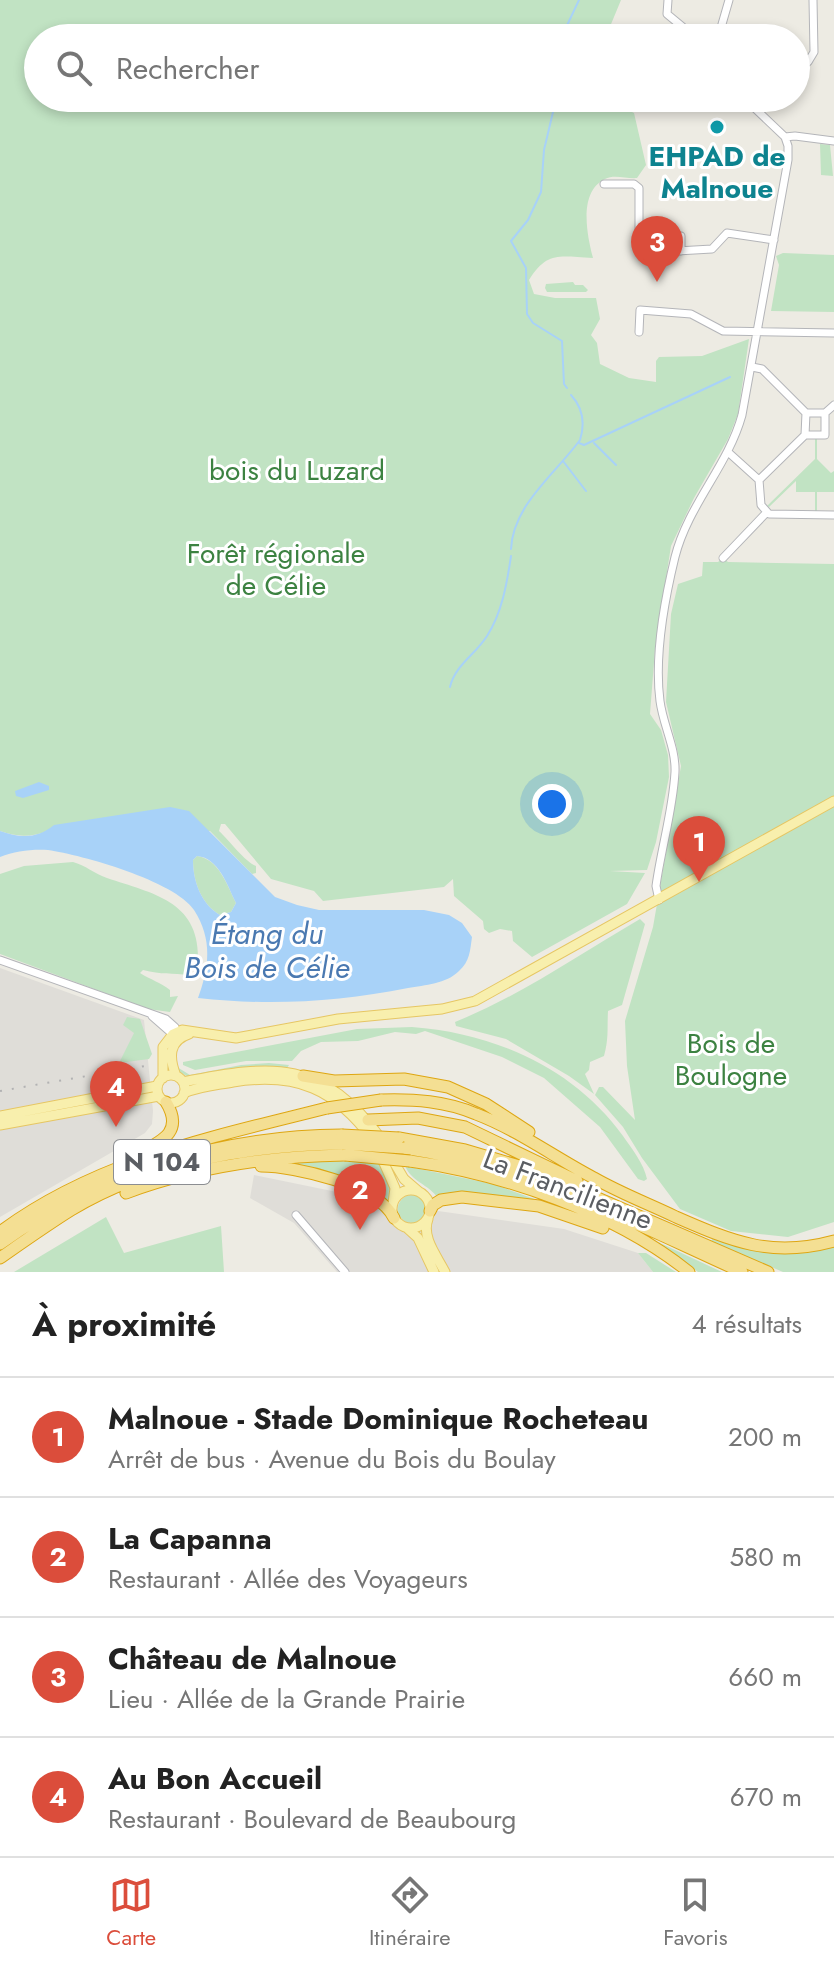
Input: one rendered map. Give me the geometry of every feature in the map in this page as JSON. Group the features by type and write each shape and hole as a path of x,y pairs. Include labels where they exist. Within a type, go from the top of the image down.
{"highway":[{"path":"303,1076 334,1081 404,1079 448,1087 497,1111 564,1155 569,1164"},
{"path":"121,1165 167,1136 173,1119 161,1091"},
{"path":"0,1232 64,1192 121,1165 194,1142 327,1108 381,1100 435,1102 474,1113 513,1130 607,1185 735,1241 782,1249 834,1241"},
{"path":"368,1120 418,1118 465,1127 612,1198 622,1207"},
{"name":"La Francilienne","path":"0,1244 78,1196 146,1167 176,1158 262,1140 343,1145"},
{"name":"La Francilienne","path":"402,1143 532,1179 741,1272"},
{"name":"La Francilienne","path":"0,1258 60,1218 118,1188 207,1159 264,1149 402,1143 452,1147 511,1162 768,1272"},
{"path":"60,1218 73,1216 120,1195 174,1177 343,1145 483,1175 528,1189 621,1228 689,1272"},
{"path":"237,1164 246,1167 286,1167 325,1176 385,1205 394,1218"},
{"path":"429,1215 436,1202 451,1197 524,1203 553,1210 656,1249"}],"main road":[{"path":"161,1091 163,1047 187,1030 236,1038 338,1019 467,1004 512,983 834,801"},
{"path":"176,1035 170,1056 184,1093"},
{"path":"0,1125 161,1091 179,1079 252,1071 281,1071 303,1076 341,1094 368,1120 402,1176 427,1198 429,1215 425,1228 445,1272"},
{"path":"0,1116 161,1091 178,1101 184,1093 201,1087 264,1079 294,1082 324,1093 350,1112 375,1142 395,1188 394,1218 417,1236 434,1272"},
{"path":"393,1203 404,1191 418,1191"},
{"path":"404,1227 417,1228 429,1215"}],"street":[{"path":"668,0 667,14 679,24"},
{"path":"722,24 729,0"},
{"path":"810,59 814,52 813,0"},
{"path":"659,900 656,886 675,773 672,745 660,702 659,650 679,542 739,426 788,154 785,137 759,112"},
{"path":"785,137 834,141"},
{"path":"604,184 634,184 639,188 639,250 642,253 714,249 727,233 774,240"},
{"path":"681,236 681,251"},
{"path":"639,332 640,310 694,315 720,331 834,333"},
{"path":"752,367 762,369 806,413 825,413 834,405"},
{"path":"759,480 805,435 806,413"},
{"path":"825,413 825,435"},
{"path":"805,435 825,435 834,444"},
{"path":"728,452 759,480 761,505 767,512 834,515"},
{"path":"723,558 767,512"},
{"path":"0,960 169,1021 176,1035"},
{"path":"151,1015 176,1035"},
{"path":"161,1024 163,1047"},
{"path":"296,1215 345,1272"}],"shaded area":[{"path":"0,968 144,1020 153,1111 152,1124 145,1133 0,1217"},
{"path":"254,1175 410,1207 564,1229 638,1253 653,1272 337,1272 294,1223 250,1198"}],"green space":[{"name":"Forêt régionale de Célie","path":"0,0 621,0 611,24 24,24 24,112 634,113 646,165 637,178 612,177 596,185 587,215 593,258 556,257 542,264 529,280 534,294 555,298 596,298 600,319 591,335 597,343 600,364 629,378 656,382 656,361 659,357 702,356 749,339 738,414 671,546 655,649 650,714 661,730 668,755 669,777 647,870 610,871 645,873 627,904 532,957 513,941 512,931 500,929 489,933 484,929 483,921 454,896 453,879 444,887 323,901 314,891 271,879 225,824 221,824 219,831 256,866 256,873 252,874 210,831 46,832 23,836 0,831"},
{"path":"820,144 830,145 833,176 821,175"},
{"path":"783,253 834,255 834,312 771,311 779,265 776,256"},
{"path":"573,282 588,290 547,292 545,288 546,284"},
{"path":"815,439 817,459 831,473 834,471 834,492 817,492 815,511 815,492 796,492 796,481 767,506 815,459"},
{"name":"Bois de Boulogne","path":"723,558 728,562 834,564 834,1222 788,1237 731,1231 680,1209 623,1127 595,1095 599,1087 603,1087 635,1120 627,1066 625,1021 653,927 681,766 666,702 671,614 678,584 702,576 703,562 718,562"},
{"path":"197,856 217,867 236,903 231,912 220,915 203,898 193,868 193,860"},
{"path":"73,862 171,903 192,926 198,963 190,975 143,970 140,973 170,990 170,997 178,996 170,1012 148,1009 0,954 0,874 24,866"},
{"path":"640,919 645,924 622,1005 608,1011 604,1056 590,1062 585,1074 594,1094 506,1039 456,1026 455,1022 526,987"},
{"path":"127,1017 140,1019 152,1054 149,1059 119,1063 134,1033 123,1025"},
{"path":"412,1027 473,1037 502,1046 556,1073 603,1112 634,1151 647,1179 638,1179 600,1127 544,1078 502,1057 425,1031 416,1034 395,1032 358,1041 321,1042 301,1051 292,1061 246,1061 195,1070 183,1065 183,1062 357,1029"},
{"path":"269,1063 289,1065 287,1068 189,1077 179,1072 177,1067 190,1075"},
{"path":"290,1162 381,1164 392,1188 389,1203"},
{"path":"405,1166 493,1184 562,1209 438,1198"},
{"path":"412,1195 422,1199 426,1209 422,1219 412,1223 402,1219 398,1209 402,1199"},
{"path":"106,1217 124,1253 221,1226 224,1272 14,1272"},
{"path":"713,1238 743,1247 773,1251 834,1247 834,1272 783,1272 711,1241"},
{"path":"658,1242 722,1272 698,1272"},
{"path":"638,1253 646,1253 676,1272 653,1272"}],"water":[{"path":"39,782 49,786 49,790 23,798 16,796 15,791"},
{"name":"Étang du Bois de Célie","path":"170,807 189,811 275,897 319,910 424,910 449,915 462,923 472,937 469,956 463,967 448,979 382,993 277,1002 198,998 207,964 207,943 200,921 184,899 127,871 63,853 30,850 0,857 0,831 28,836 54,825","holes":["197,856 217,867 226,881 236,903 231,912 220,915 208,905 199,891 193,860"]}],"waterway":[{"path":"568,24 579,0"},
{"path":"553,112 544,150 541,192 528,220 511,241 526,268 527,314 533,323 562,341 564,384 567,388"},
{"path":"579,443 584,445 730,377"},
{"path":"511,549 519,518 527,504 580,440 582,416 571,395"},
{"path":"594,443 616,465"},
{"path":"563,461 586,491"},
{"path":"450,687 456,672 482,642 497,618 511,556"}],"railway":[{"path":"0,1091 145,1066"}],"place":[{"name":"EHPAD de Malnoue","path":"717,127"},
{"name":"Château de Malnoue","path":"657,282"},
{"name":"Malnoue - Stade Dominique Rocheteau","path":"699,882"},
{"name":"Au Bon Accueil","path":"116,1127"},
{"name":"La Capanna","path":"360,1230"}],"park label":[{"name":"bois du Luzard","path":"297,470"}]}
